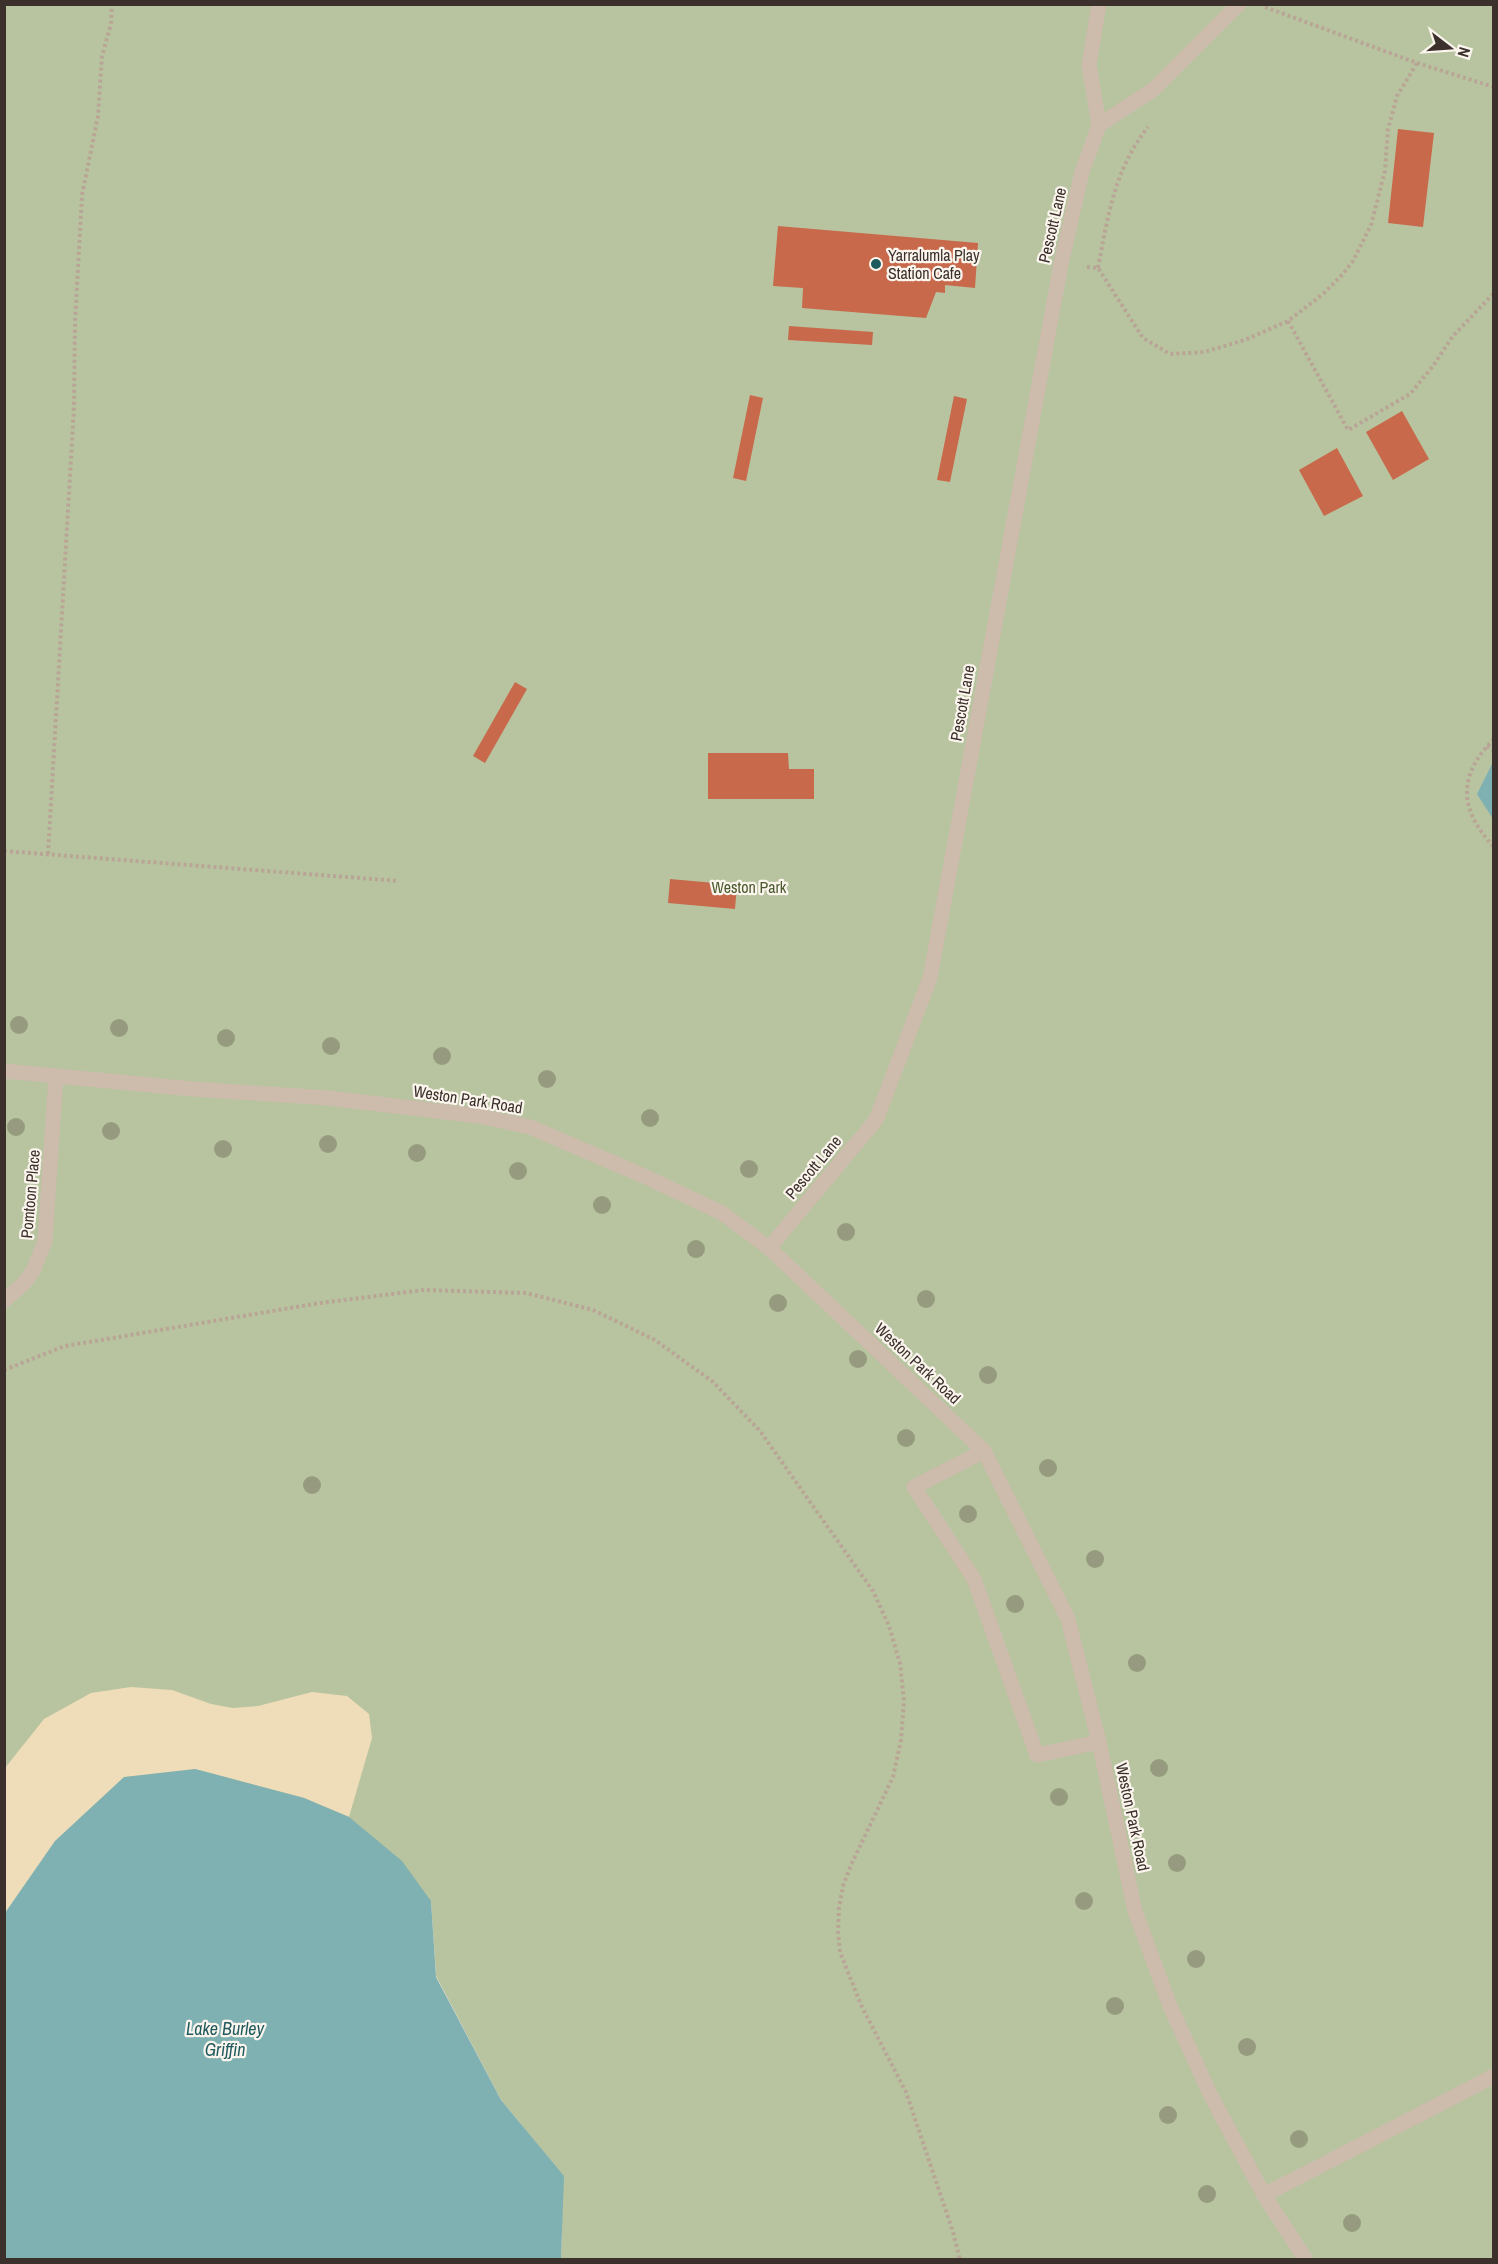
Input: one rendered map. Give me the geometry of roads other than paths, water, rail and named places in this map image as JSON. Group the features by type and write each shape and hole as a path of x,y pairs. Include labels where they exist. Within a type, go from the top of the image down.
{"street":[{"name":"Pescott Lane","path":"769,1248 876,1120 930,978 1061,264 1082,172 1099,125 1089,65 1100,4"},
{"path":"1099,125 1154,89 1239,4"},
{"name":"Weston Park Road","path":"4,1071 193,1089 328,1098 479,1116 530,1127 644,1176 722,1214 769,1248 984,1451 1068,1619 1099,1742 1135,1911 1170,2006 1207,2086 1264,2195 1305,2259"},
{"name":"Pomtoon Place","path":"4,1301 23,1284 33,1271 45,1241 56,1076"},
{"path":"984,1451 914,1487 974,1579 1037,1755 1099,1742"},
{"path":"1264,2195 1494,2076"}],"water":[{"path":"1493,762 1493,819 1477,794"},
{"name":"Lake Burley Griffin","path":"195,1769 304,1798 349,1817 402,1861 431,1901 436,1977 501,2100 564,2176 561,2259 5,2259 5,1913 55,1841 124,1777"}],"place":[{"name":"Yarralumla Play Station Cafe","path":"876,264"}],"park label":[{"name":"Weston Park","path":"749,887"}]}
